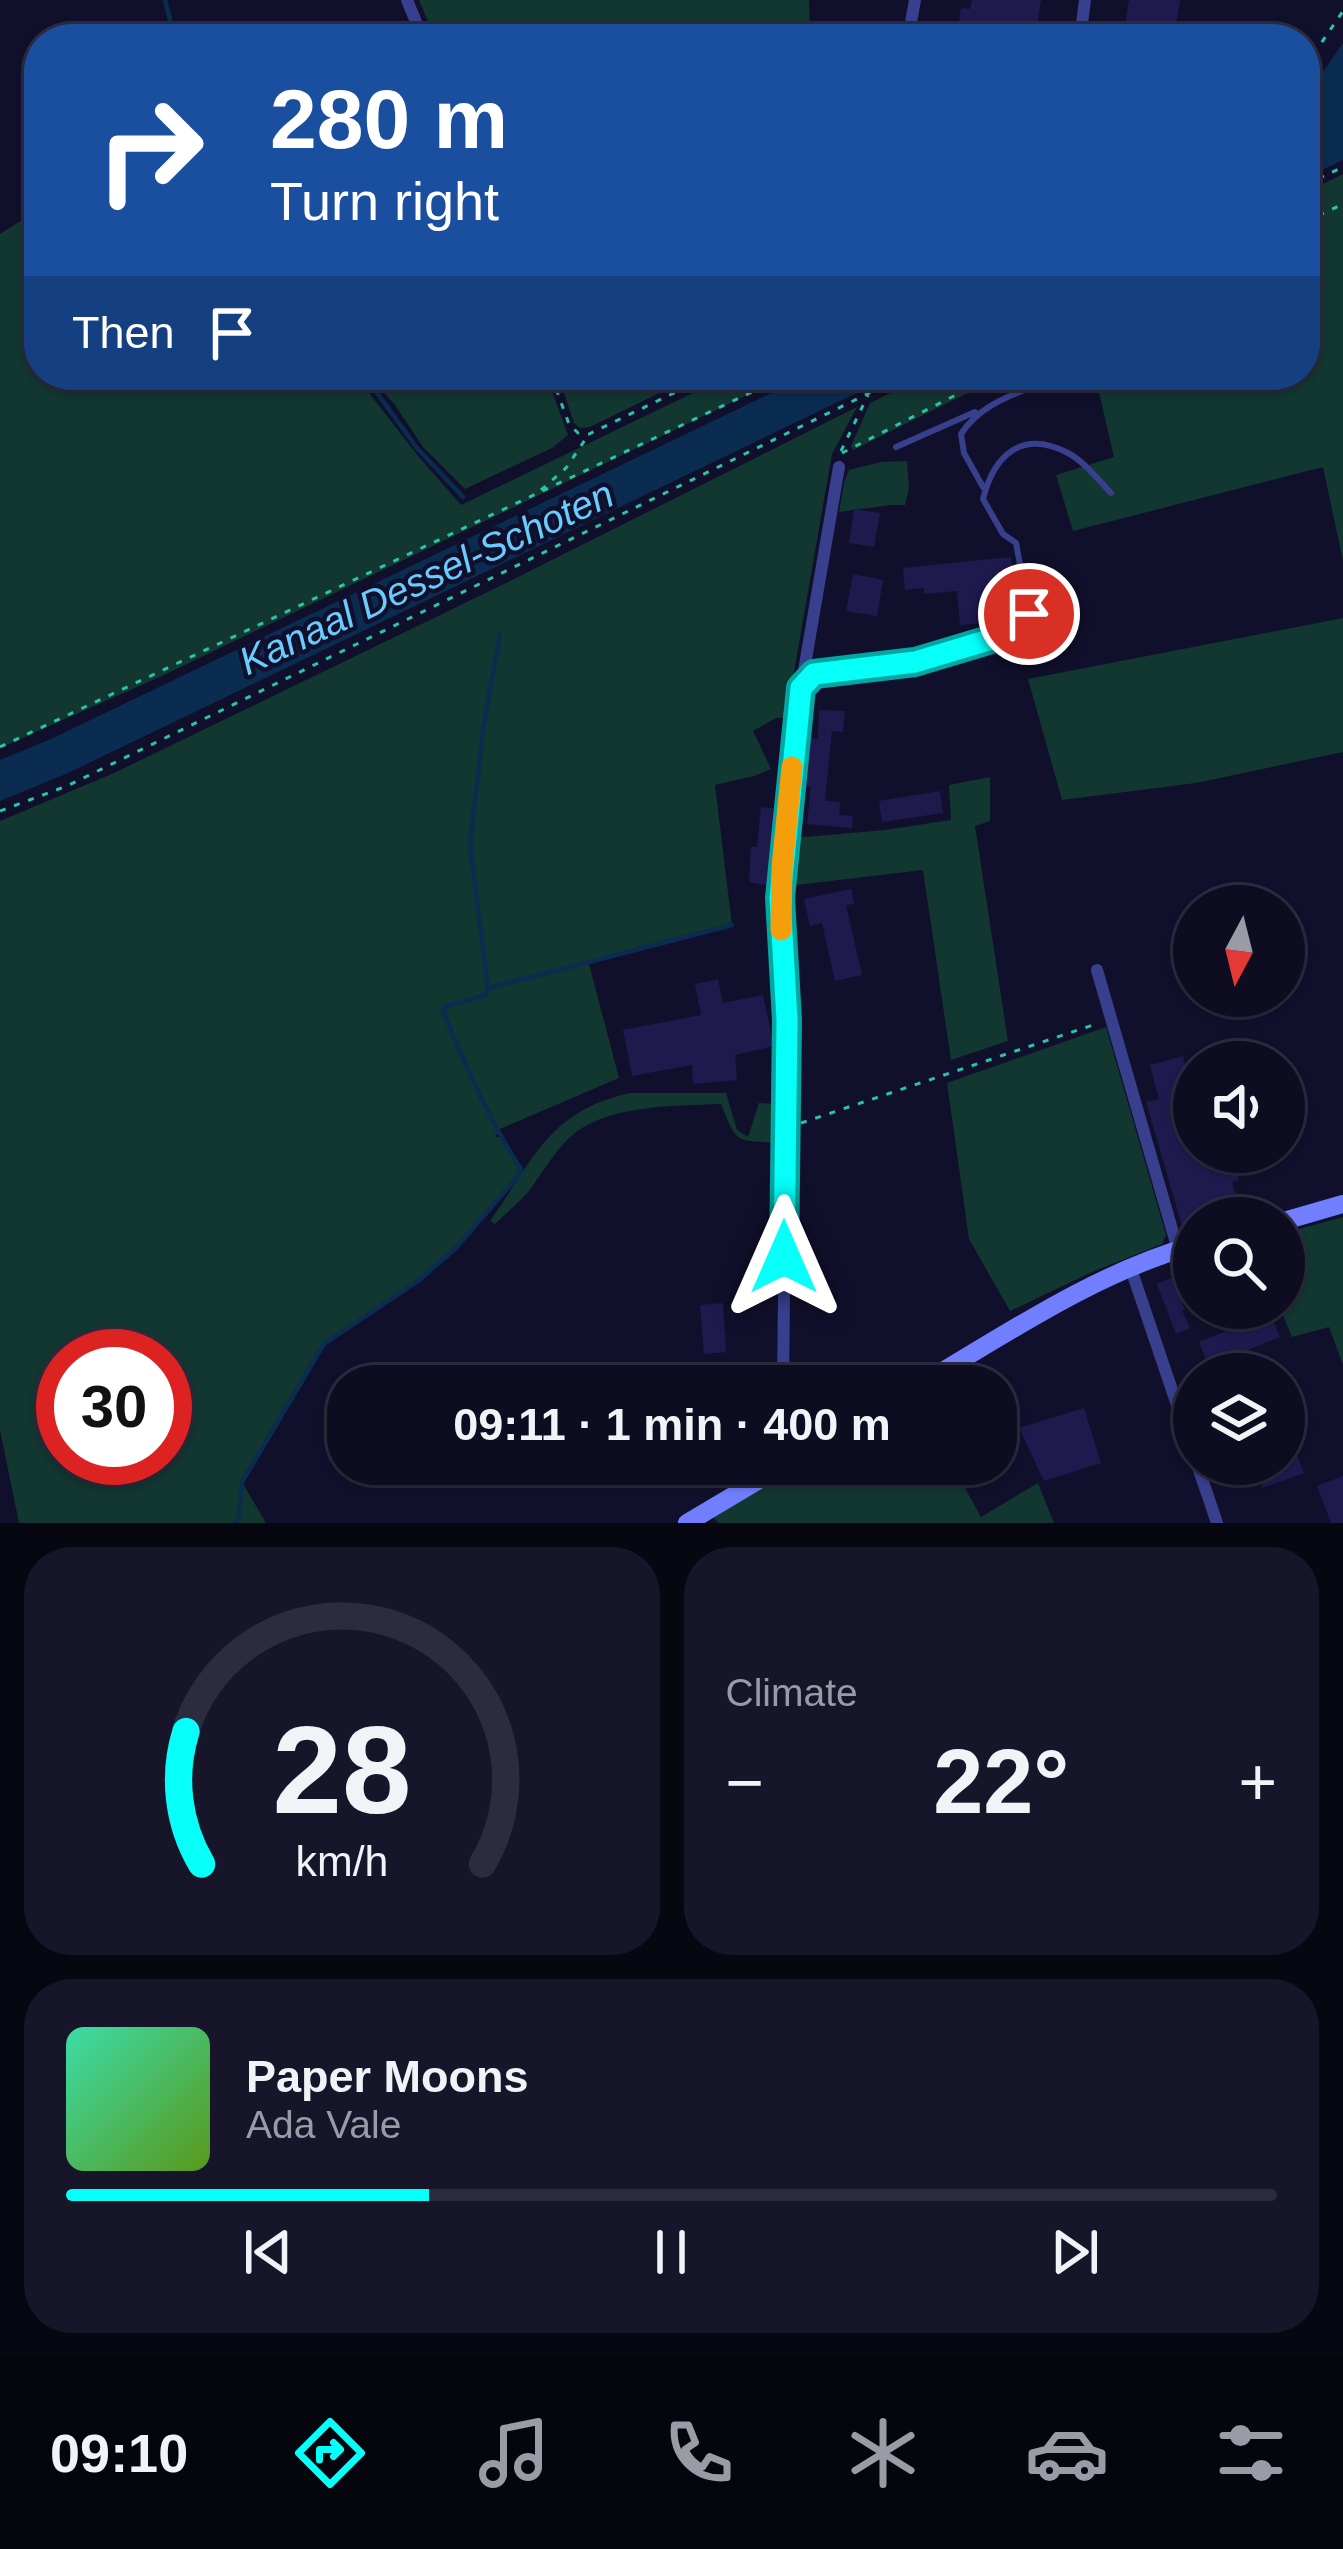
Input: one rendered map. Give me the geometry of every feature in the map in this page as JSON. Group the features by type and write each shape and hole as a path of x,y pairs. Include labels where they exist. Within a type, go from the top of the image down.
{"street":[{"path":"783,1365 787,1020 780,898 801,688 840,460"},
{"path":"1097,970 1173,1208"},
{"path":"1305,1215 1343,1204"},
{"path":"954,1365 1061,1302 1173,1253"},
{"path":"1131,1269 1173,1393"},
{"path":"687,1523 751,1485"},
{"path":"1204,1485 1217,1523"}],"lane":[{"path":"896,447 1026,390"},
{"path":"984,408 961,434 964,453 985,490"},
{"path":"801,688 814,674 915,662 1012,633 1023,624 1029,614 1016,543 1003,534 983,500 1002,456 1033,445 1068,452 1111,494"}],"path":[{"path":"1320,45 1343,11"},
{"path":"557,390 569,424 578,433 589,434"},
{"path":"536,496 566,468 589,434 680,390"},
{"path":"0,748 757,390"},
{"path":"0,811 67,786 874,390"},
{"path":"840,460 968,390"},
{"path":"840,460 868,393"},
{"path":"785,1128 1112,1018"}],"green space":[{"path":"419,0 809,0 810,24 429,24"},
{"path":"1343,174 1343,561 1323,467 1073,531 1056,475 1114,457 1098,390 1320,390 1320,186"},
{"path":"24,219 24,390 367,390 461,505 699,390 758,390 164,675 0,748 0,234"},
{"path":"382,390 552,390 568,435 552,448 465,489 423,447"},
{"path":"563,390 665,390 590,427 574,423"},
{"path":"897,390 974,390 853,450 870,403"},
{"path":"857,407 832,454 786,718 776,718 753,731 771,769 715,785 732,925 589,964 619,1078 500,1129 495,1137 500,1137 521,1169 518,1176 456,1248 418,1281 324,1344 242,1482 266,1523 19,1523 0,1430 0,821 114,773"},
{"path":"907,461 905,505 839,512 849,470"},
{"path":"1343,618 1343,752 1196,783 1062,800 1028,679"},
{"path":"990,777 990,821 975,826 1008,1041 951,1060 923,870 788,886 794,838 951,820 949,785"},
{"path":"1106,1027 1166,1235 1162,1244 1010,1311 969,1239 947,1083"},
{"path":"630,1093 726,1093 737,1130 748,1137 759,1103 780,1104 779,1143 740,1138 721,1104 620,1113 568,1139 521,1200 495,1224 490,1221 532,1158 562,1125 603,1101"},
{"path":"1343,1217 1343,1365 1329,1327 1292,1337 1289,1329 1305,1329 1305,1227"},
{"path":"1038,1483 1054,1523 718,1523 713,1516 767,1485 963,1485 981,1517"}],"water":[{"path":"1343,43 1343,160 1320,171 1320,76"},
{"name":"Kanaal Dessel-Schoten","path":"778,390 863,390 68,773 0,801 0,760"}],"building":[{"path":"972,0 1041,0 1037,24 958,24 961,8 970,9"},
{"path":"1129,0 1180,0 1176,24 1125,24"},
{"path":"854,509 880,513 874,547 849,543"},
{"path":"1011,557 1017,601 990,603 992,622 960,625 957,591 924,594 924,588 905,590 903,568"},
{"path":"853,574 883,580 877,616 846,611"},
{"path":"819,710 845,711 843,732 832,731 825,801 840,802 839,815 853,816 852,828 807,824 811,787 802,786 807,738 818,739"},
{"path":"940,791 943,813 882,822 879,801"},
{"path":"761,807 777,809 771,886 749,882"},
{"path":"851,889 854,904 846,905 862,975 835,981 822,923 810,926 804,899"},
{"path":"718,979 723,1003 763,995 774,1046 735,1055 737,1080 693,1084 692,1065 632,1076 623,1030 701,1015 695,984"},
{"path":"1173,1059 1173,1173 1237,1173 1239,1180 1232,1182 1236,1197 1174,1197 1146,1102 1159,1099 1150,1065"},
{"path":"1173,1277 1173,1326 1157,1284"},
{"path":"723,1303 726,1352 704,1354 700,1305"},
{"path":"1231,1329 1277,1329 1280,1337 1240,1353 1203,1353 1199,1342"},
{"path":"1084,1408 1101,1463 1044,1481 1019,1428"},
{"path":"1343,1476 1343,1523 1331,1523 1317,1486"}],"waterway":[{"path":"165,0 171,24"},
{"path":"375,390 417,448 463,497"},
{"path":"235,1523 242,1482 324,1344 418,1281 456,1248 521,1169 488,1112 443,1011 485,995 488,988 470,845 500,634"},
{"path":"488,988 732,925"}],"slow traffic":[{"path":"781,930 792,767"}],"route":[{"path":"784,1257 787,1020 780,898 801,688 814,674 915,662 1012,633 1029,614"}]}
